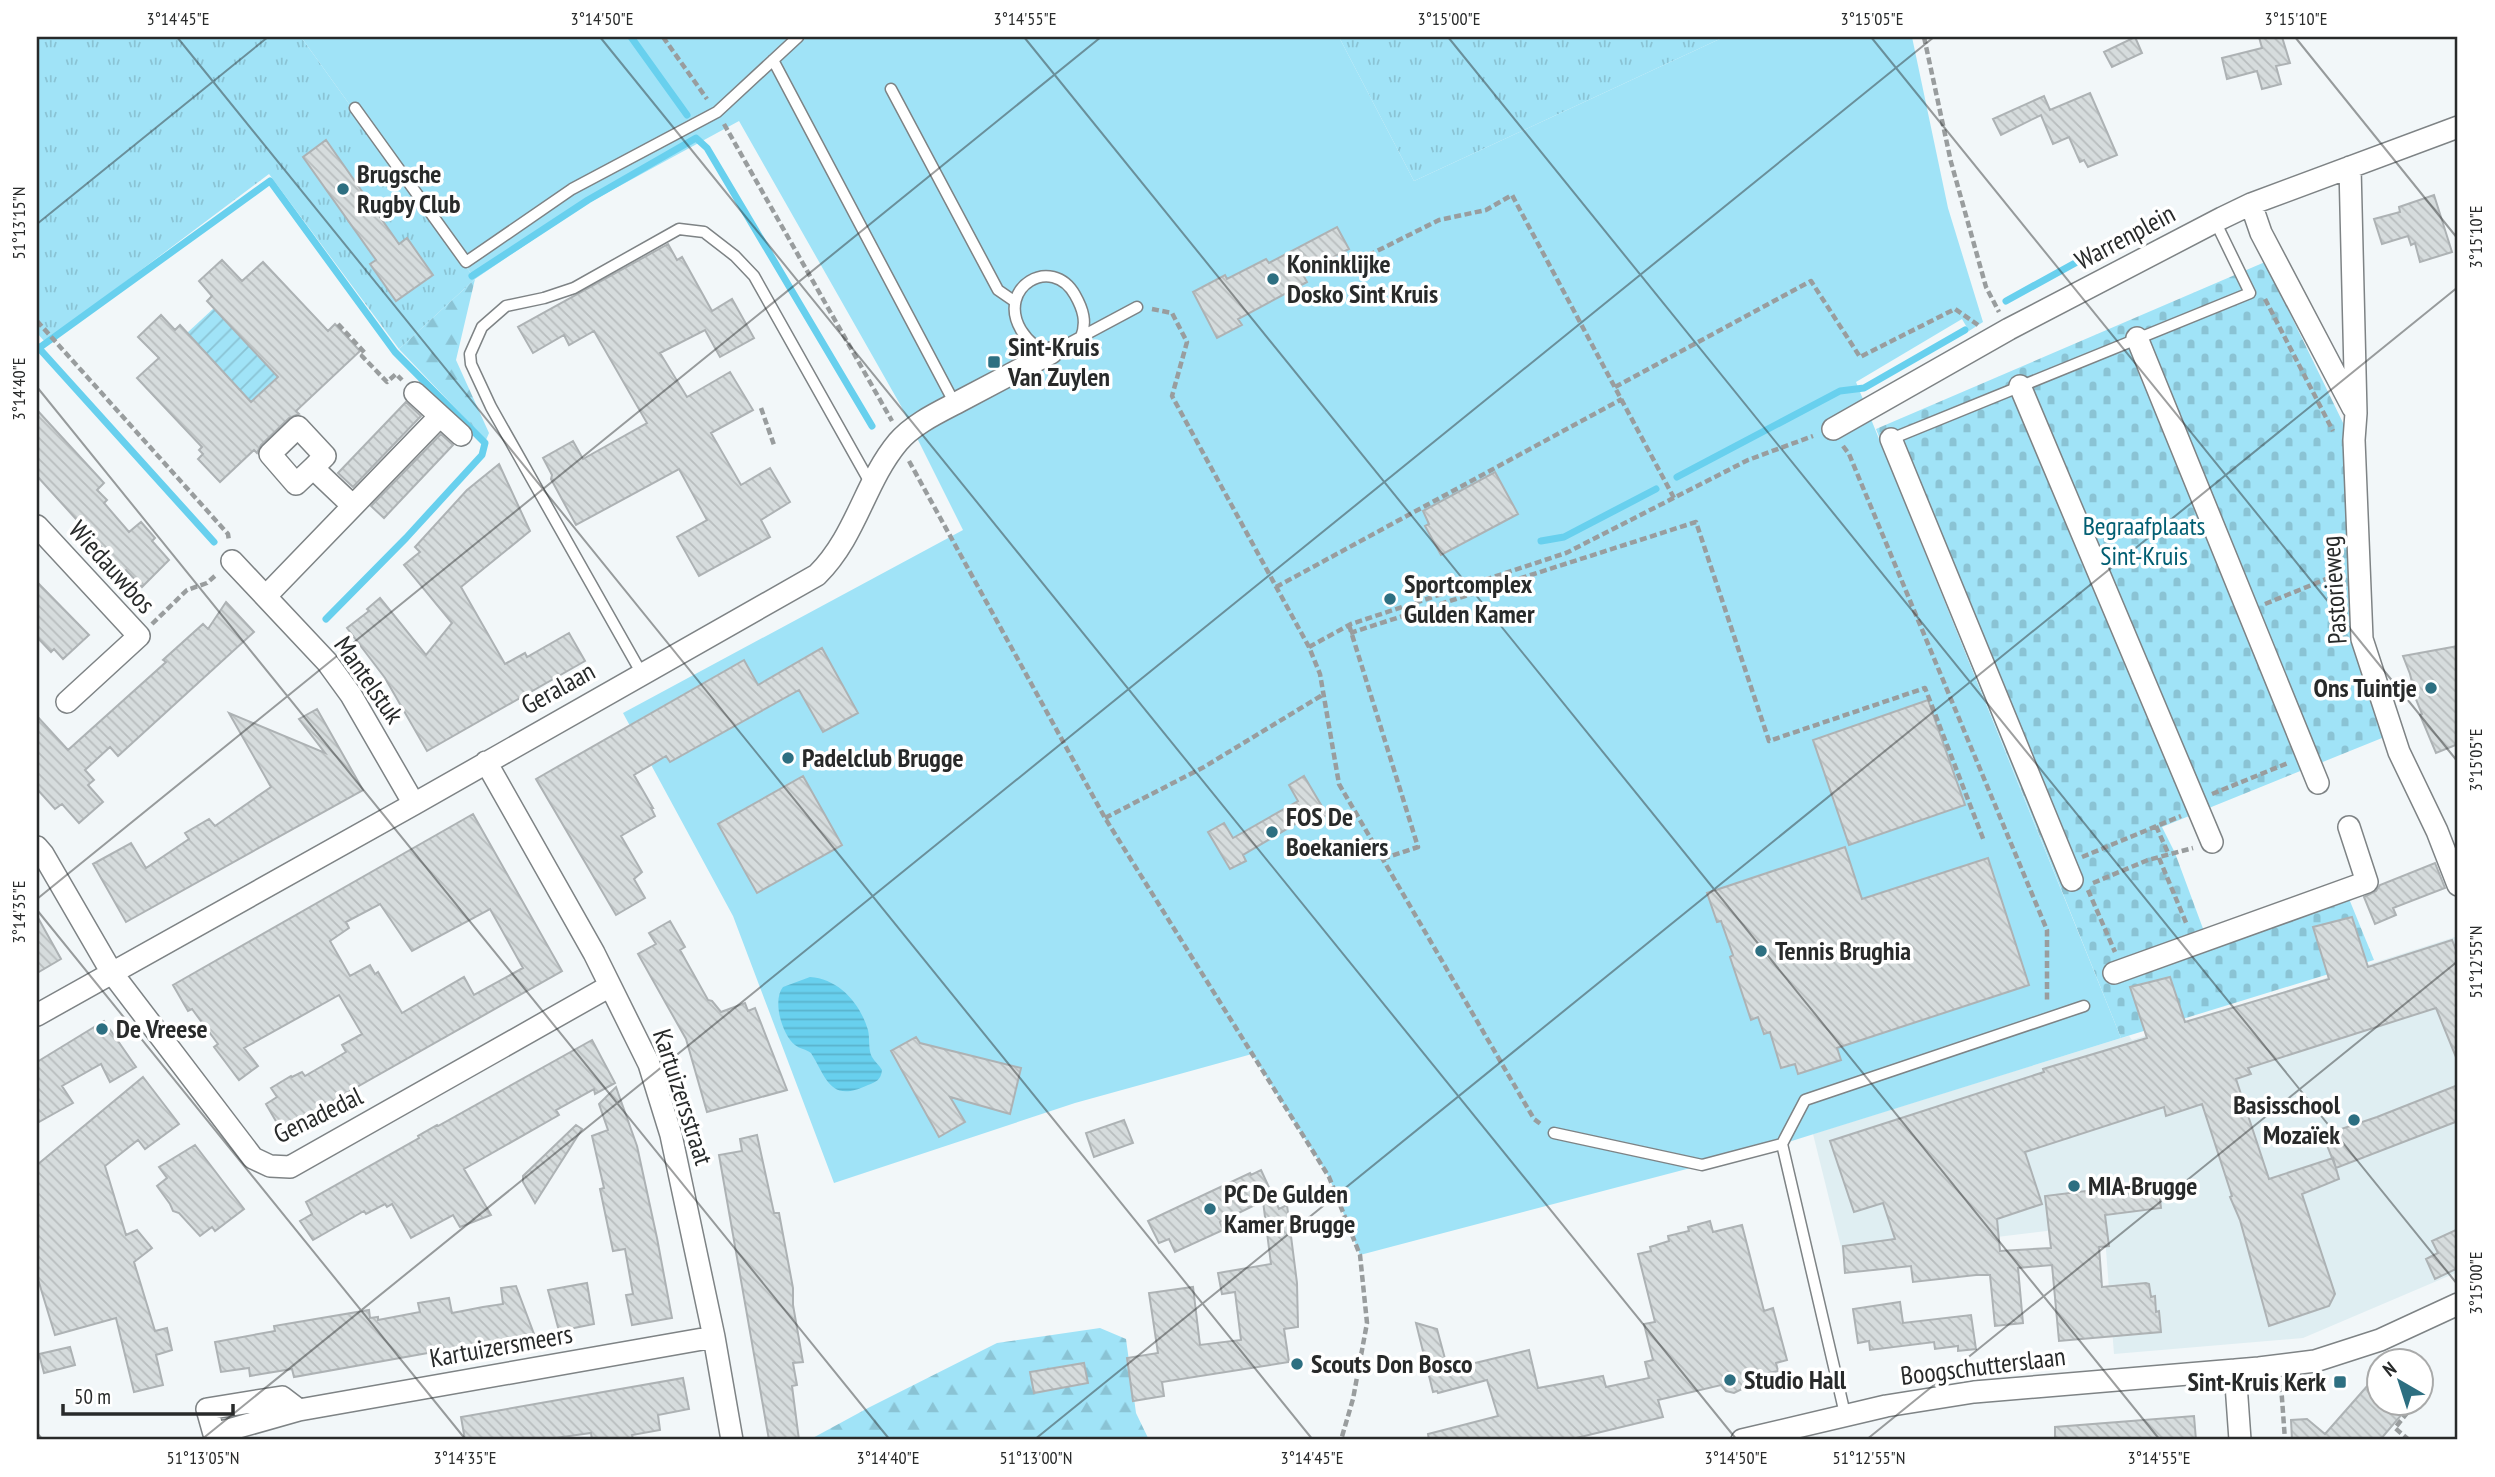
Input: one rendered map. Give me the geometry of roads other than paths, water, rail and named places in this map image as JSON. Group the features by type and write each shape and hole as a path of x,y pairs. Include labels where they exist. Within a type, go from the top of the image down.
{"street":[{"name":"Warrenplein","path":"1833,429 2002,333 2251,204 2458,127"},
{"name":"Pastorieweg","path":"2350,167 2356,413 2345,438 2362,639 2399,752 2437,831 2458,885"},
{"path":"2251,204 2261,233 2356,413"},
{"path":"2137,338 2318,783"},
{"name":"Geralaan","path":"37,1015 817,575 843,544 888,455 900,440 928,419 1051,353"},
{"path":"2020,386 2212,842"},
{"path":"415,393 461,435"},
{"path":"266,596 440,416"},
{"path":"1891,439 2068,872"},
{"path":"313,468 353,506"},
{"name":"Wiedauwbos","path":"37,526 139,636 67,702"},
{"name":"Mantelstuk","path":"232,561 327,662 351,695 414,804"},
{"name":"Kartuizersstraat","path":"486,762 610,986 649,1064 671,1135 714,1336 732,1440"},
{"path":"2114,973 2367,882 2349,827"},
{"path":"37,847 112,973"},
{"name":"Genadedal","path":"112,973 253,1158 270,1166 290,1167 610,986"},
{"name":"Boogschutterslaan","path":"1742,1440 1845,1414 1974,1392 2315,1361 2379,1340 2458,1304"},
{"name":"Kartuizersmeers","path":"299,1410 714,1336"},
{"path":"2235,1370 2241,1440"}],"lane":[{"path":"355,108 466,262 572,189 717,112 798,37"},
{"path":"773,60 955,404"},
{"path":"891,89 998,290 1014,301"},
{"path":"1891,439 2250,293 2216,221"},
{"path":"642,674 497,418 471,364 470,354 474,341 482,327 498,312 515,303 544,298 574,288 679,229 704,232 735,256 754,276 872,486"},
{"path":"1081,337 1084,328 1082,307 1072,290 1056,277 1042,276 1030,280 1020,288 1014,301 1017,322 1026,338 1043,351 1051,353 1081,337 1137,307"},
{"path":"1845,1414 1782,1144 1805,1100 2084,1006"},
{"path":"1554,1133 1702,1165 1782,1144"}],"waterway":[{"path":"631,37 687,115"},
{"path":"472,276 588,200 696,138 707,148 872,426"},
{"path":"39,348 270,181 395,352 485,443 482,455 406,538 326,619"},
{"path":"2006,301 2117,240"},
{"path":"1677,477 1840,391 1864,388 1965,330"},
{"path":"37,346 214,542"},
{"path":"1541,541 1564,537 1656,489"}],"place":[{"name":"Brugsche Rugby Club","path":"343,189"},
{"name":"Koninklijke Dosko Sint Kruis","path":"1273,279"},
{"name":"Sint-Kruis Van Zuylen","path":"994,362"},
{"name":"Sportcomplex Gulden Kamer","path":"1390,599"},
{"name":"Ons Tuintje","path":"2431,688"},
{"name":"Padelclub Brugge","path":"788,758"},
{"name":"FOS De Boekaniers","path":"1272,832"},
{"name":"Tennis Brughia","path":"1761,951"},
{"name":"De Vreese","path":"102,1029"},
{"name":"Basisschool Mozaïek","path":"2354,1120"},
{"name":"MIA-Brugge","path":"2074,1186"},
{"name":"PC De Gulden Kamer Brugge","path":"1210,1209"},
{"name":"Scouts Don Bosco","path":"1297,1364"},
{"name":"Studio Hall","path":"1730,1380"},
{"name":"Sint-Kruis Kerk","path":"2340,1382"}],"park label":[{"name":"Begraafplaats Sint-Kruis","path":"2144,541"}]}
